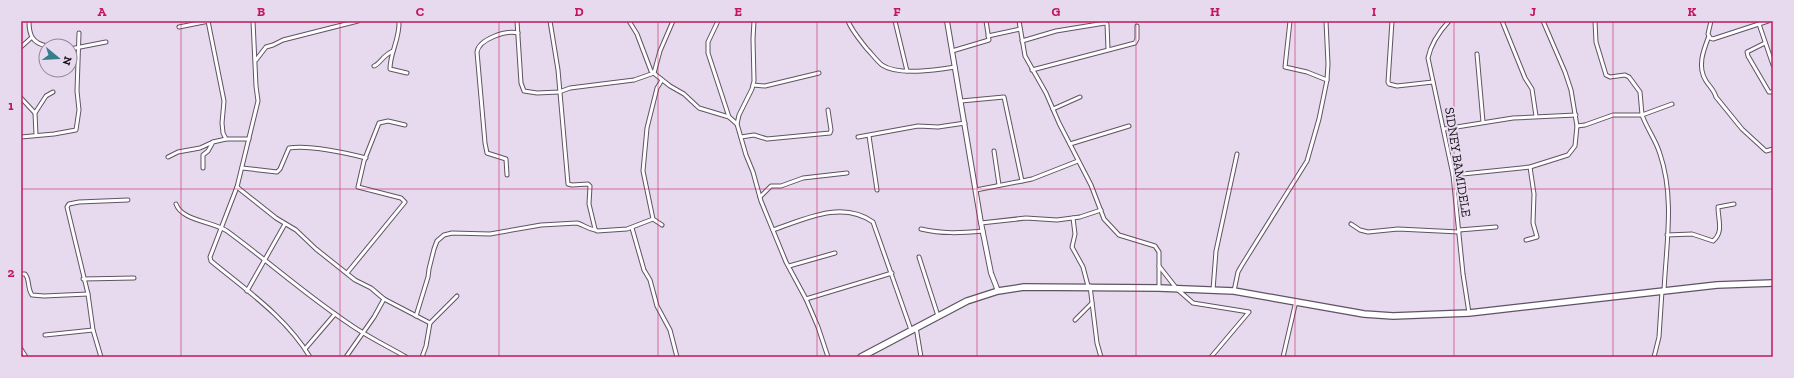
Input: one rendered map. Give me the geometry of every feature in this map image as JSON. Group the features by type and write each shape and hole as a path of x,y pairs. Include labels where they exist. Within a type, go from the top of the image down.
{"highway":[{"path":"860,357 967,301 998,291 1024,287 1089,286 1234,291 1364,314 1394,316 1469,313 1716,285 1773,283"}],"street":[{"path":"29,21 31,38"},
{"path":"179,27 209,21 224,101 222,123 223,133 226,139"},
{"path":"253,21 258,101 237,187 210,257 211,260 268,307 305,349 310,357"},
{"path":"256,60 266,47 282,40 358,21"},
{"path":"399,21 398,35 393,51 390,69 406,73"},
{"path":"518,21 521,83 524,91 537,93 559,92 570,88 634,80 654,73"},
{"path":"550,21 558,70 567,180 568,184 572,186 588,184 590,186 590,204 595,230"},
{"path":"629,21 639,38 649,67 654,73 684,94 699,108 729,117 737,124"},
{"path":"654,73 660,51 673,21"},
{"path":"718,21 708,42 708,53 729,117"},
{"path":"754,21 752,39 753,85 738,115 737,124 760,198 789,266 818,327 828,357"},
{"path":"848,21 852,30 883,65 894,70 907,71 955,67"},
{"path":"895,21 907,71"},
{"path":"947,21 982,231 991,273 998,291"},
{"path":"952,51 989,40 986,21"},
{"path":"1019,21 1025,56 1091,185 1104,219 1119,235 1156,247 1159,252 1159,288"},
{"path":"1290,21 1285,68 1308,72 1327,80"},
{"path":"1234,291 1238,272 1307,161 1319,119 1327,80 1328,64 1326,21"},
{"path":"1392,21 1389,84 1397,86 1433,82"},
{"name":"SIDNEY BAMIDELE","path":"1449,21 1440,30 1428,58 1444,129 1452,175 1459,231 1462,274 1469,313"},
{"path":"1502,21 1525,78 1530,84 1536,116"},
{"path":"1452,175 1530,167 1568,155 1575,146 1577,126 1571,90 1565,72 1543,21"},
{"path":"1595,21 1596,42 1606,75 1610,77 1625,75 1629,77 1640,92 1642,115 1655,140 1663,166 1669,201 1659,337 1654,357"},
{"path":"1711,21 1710,37 1707,41 1700,66 1704,79 1714,91 1716,97 1742,129 1766,151 1773,149"},
{"path":"1710,37 1725,36 1766,21"},
{"path":"1022,41 1056,31 1105,23 1107,24 1108,49"},
{"path":"1759,24 1773,65"},
{"path":"1032,70 1135,43 1138,39 1137,26"},
{"path":"988,36 1020,29"},
{"path":"507,174 506,159 488,153 485,143 477,52 486,41 495,36 510,31 518,33"},
{"path":"78,40 79,33"},
{"path":"31,38 38,42"},
{"path":"21,47 31,38"},
{"path":"78,48 106,42"},
{"path":"1765,43 1747,52 1769,92 1773,92"},
{"path":"374,66 379,64 386,54 393,51"},
{"path":"1477,54 1483,122"},
{"path":"753,85 765,86 820,73"},
{"path":"21,137 76,130 79,110 77,78"},
{"path":"662,80 657,88 646,128 644,156 645,182 653,219 662,225"},
{"path":"36,135 35,113 46,96 53,92"},
{"path":"961,101 1004,96 1022,181"},
{"path":"1053,109 1080,97"},
{"path":"21,98 35,113"},
{"path":"1577,126 1585,125 1613,115 1642,115 1672,104"},
{"path":"741,137 754,135 767,139 830,133 831,130 828,110"},
{"path":"1444,129 1483,122 1536,116 1576,115"},
{"path":"347,273 405,202 401,198 358,187 366,158 379,123 388,121 405,125"},
{"path":"858,137 918,126 938,127 965,123"},
{"path":"1070,144 1129,126"},
{"path":"869,136 877,190"},
{"path":"168,157 178,152 200,148 213,142 226,139 249,139"},
{"path":"203,155 208,151 213,142"},
{"path":"242,168 277,172 280,169 289,148 296,147 366,158"},
{"path":"200,148 203,155 203,168"},
{"path":"994,151 999,185"},
{"path":"1213,290 1216,251 1237,154"},
{"path":"976,190 1032,179 1078,161"},
{"path":"1526,240 1537,237 1533,223 1534,194 1530,167"},
{"path":"760,198 771,186 780,186 803,178 848,173"},
{"path":"237,187 296,230 316,249 362,284 371,288 384,299 430,324"},
{"path":"101,357 93,330 88,294 83,279 68,211 69,204 79,202 128,200"},
{"path":"176,204 178,211 184,215 221,227 266,259 335,314 362,332 406,357"},
{"path":"1667,235 1692,234 1713,241 1720,233 1718,207 1734,204"},
{"path":"981,223 1026,218 1057,220 1073,218 1101,210"},
{"path":"773,230 834,212 844,211 859,215 873,222 913,329 920,357"},
{"path":"1073,218 1075,234 1072,247 1083,267 1089,286 1096,343 1101,357"},
{"path":"416,316 428,277 434,249 437,241 444,235 452,233 497,234 541,225 578,224 583,224 598,232 607,232 632,228 653,219"},
{"path":"247,291 286,224"},
{"path":"1351,224 1363,232 1398,229 1459,231 1496,227"},
{"path":"632,228 644,270 650,280 657,306 670,330 677,357"},
{"path":"921,229 936,233 982,231"},
{"path":"789,266 835,253"},
{"path":"919,257 938,316"},
{"path":"1160,266 1177,289 1193,303 1249,312 1211,357"},
{"path":"806,299 892,273"},
{"path":"21,274 27,276 32,294 44,296 88,294"},
{"path":"83,279 134,278"},
{"path":"422,357 426,346 430,324 458,296"},
{"path":"346,357 362,332 374,317 384,299"},
{"path":"1283,357 1296,302"},
{"path":"1075,320 1092,303"},
{"path":"305,349 335,314"},
{"path":"45,334 93,330"},
{"path":"21,349 26,357"}]}
